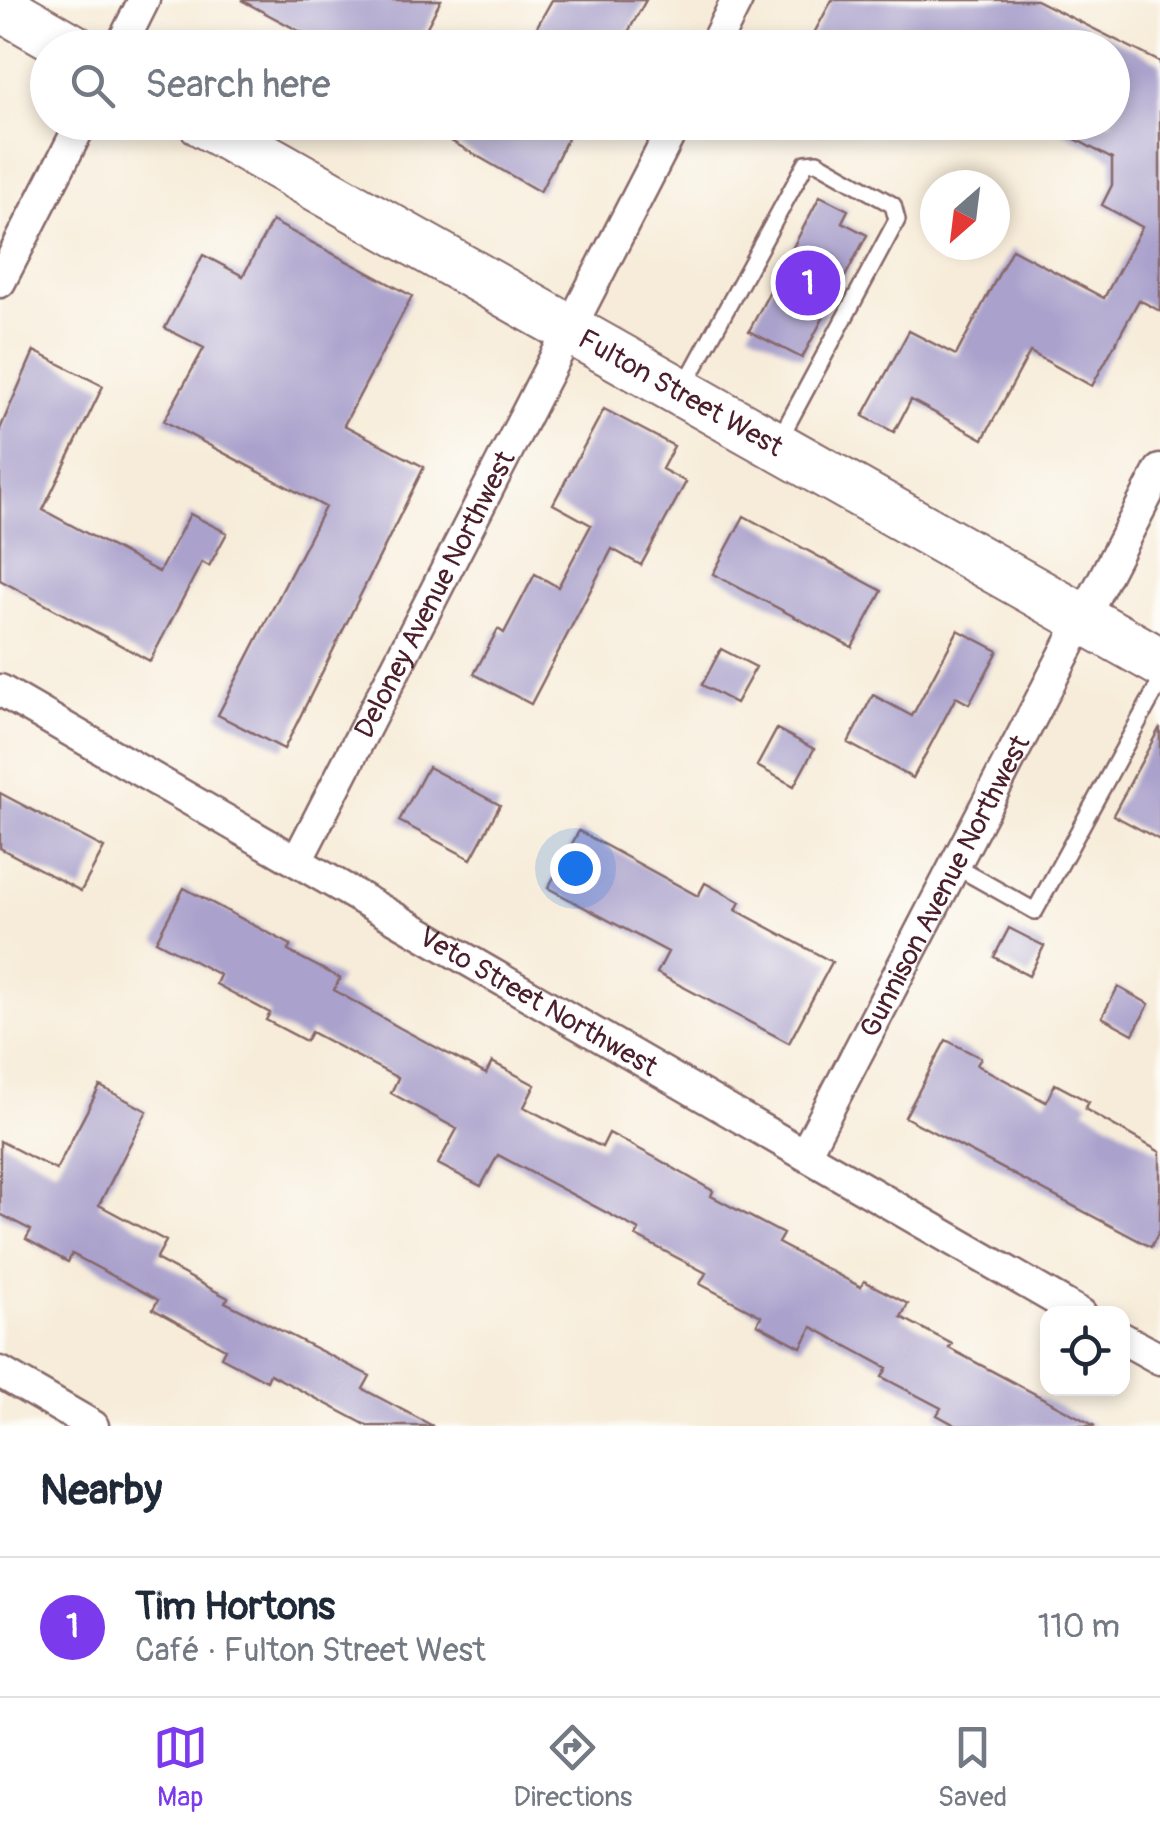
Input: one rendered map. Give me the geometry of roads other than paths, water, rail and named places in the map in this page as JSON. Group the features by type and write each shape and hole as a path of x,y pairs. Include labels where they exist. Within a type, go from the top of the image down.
{"main road":[{"path":"0,6 41,30"},
{"name":"Fulton Street West","path":"234,140 1160,662"}],"street":[{"path":"129,30 144,0"},
{"path":"723,30 737,0"},
{"path":"0,282 73,140"},
{"name":"Deloney Avenue Northwest","path":"297,861 667,140"},
{"name":"Gunnison Avenue Northwest","path":"805,1154 1160,470"},
{"name":"Veto Street Northwest","path":"0,690 1066,1306"},
{"path":"1130,1342 1160,1359"},
{"path":"0,1372 93,1426"}],"lane":[{"path":"682,390 806,164 818,162 893,205 897,220 778,444"},
{"path":"955,866 1035,911 1160,682"}],"place":[{"name":"Tim Hortons","path":"808,283"}]}
